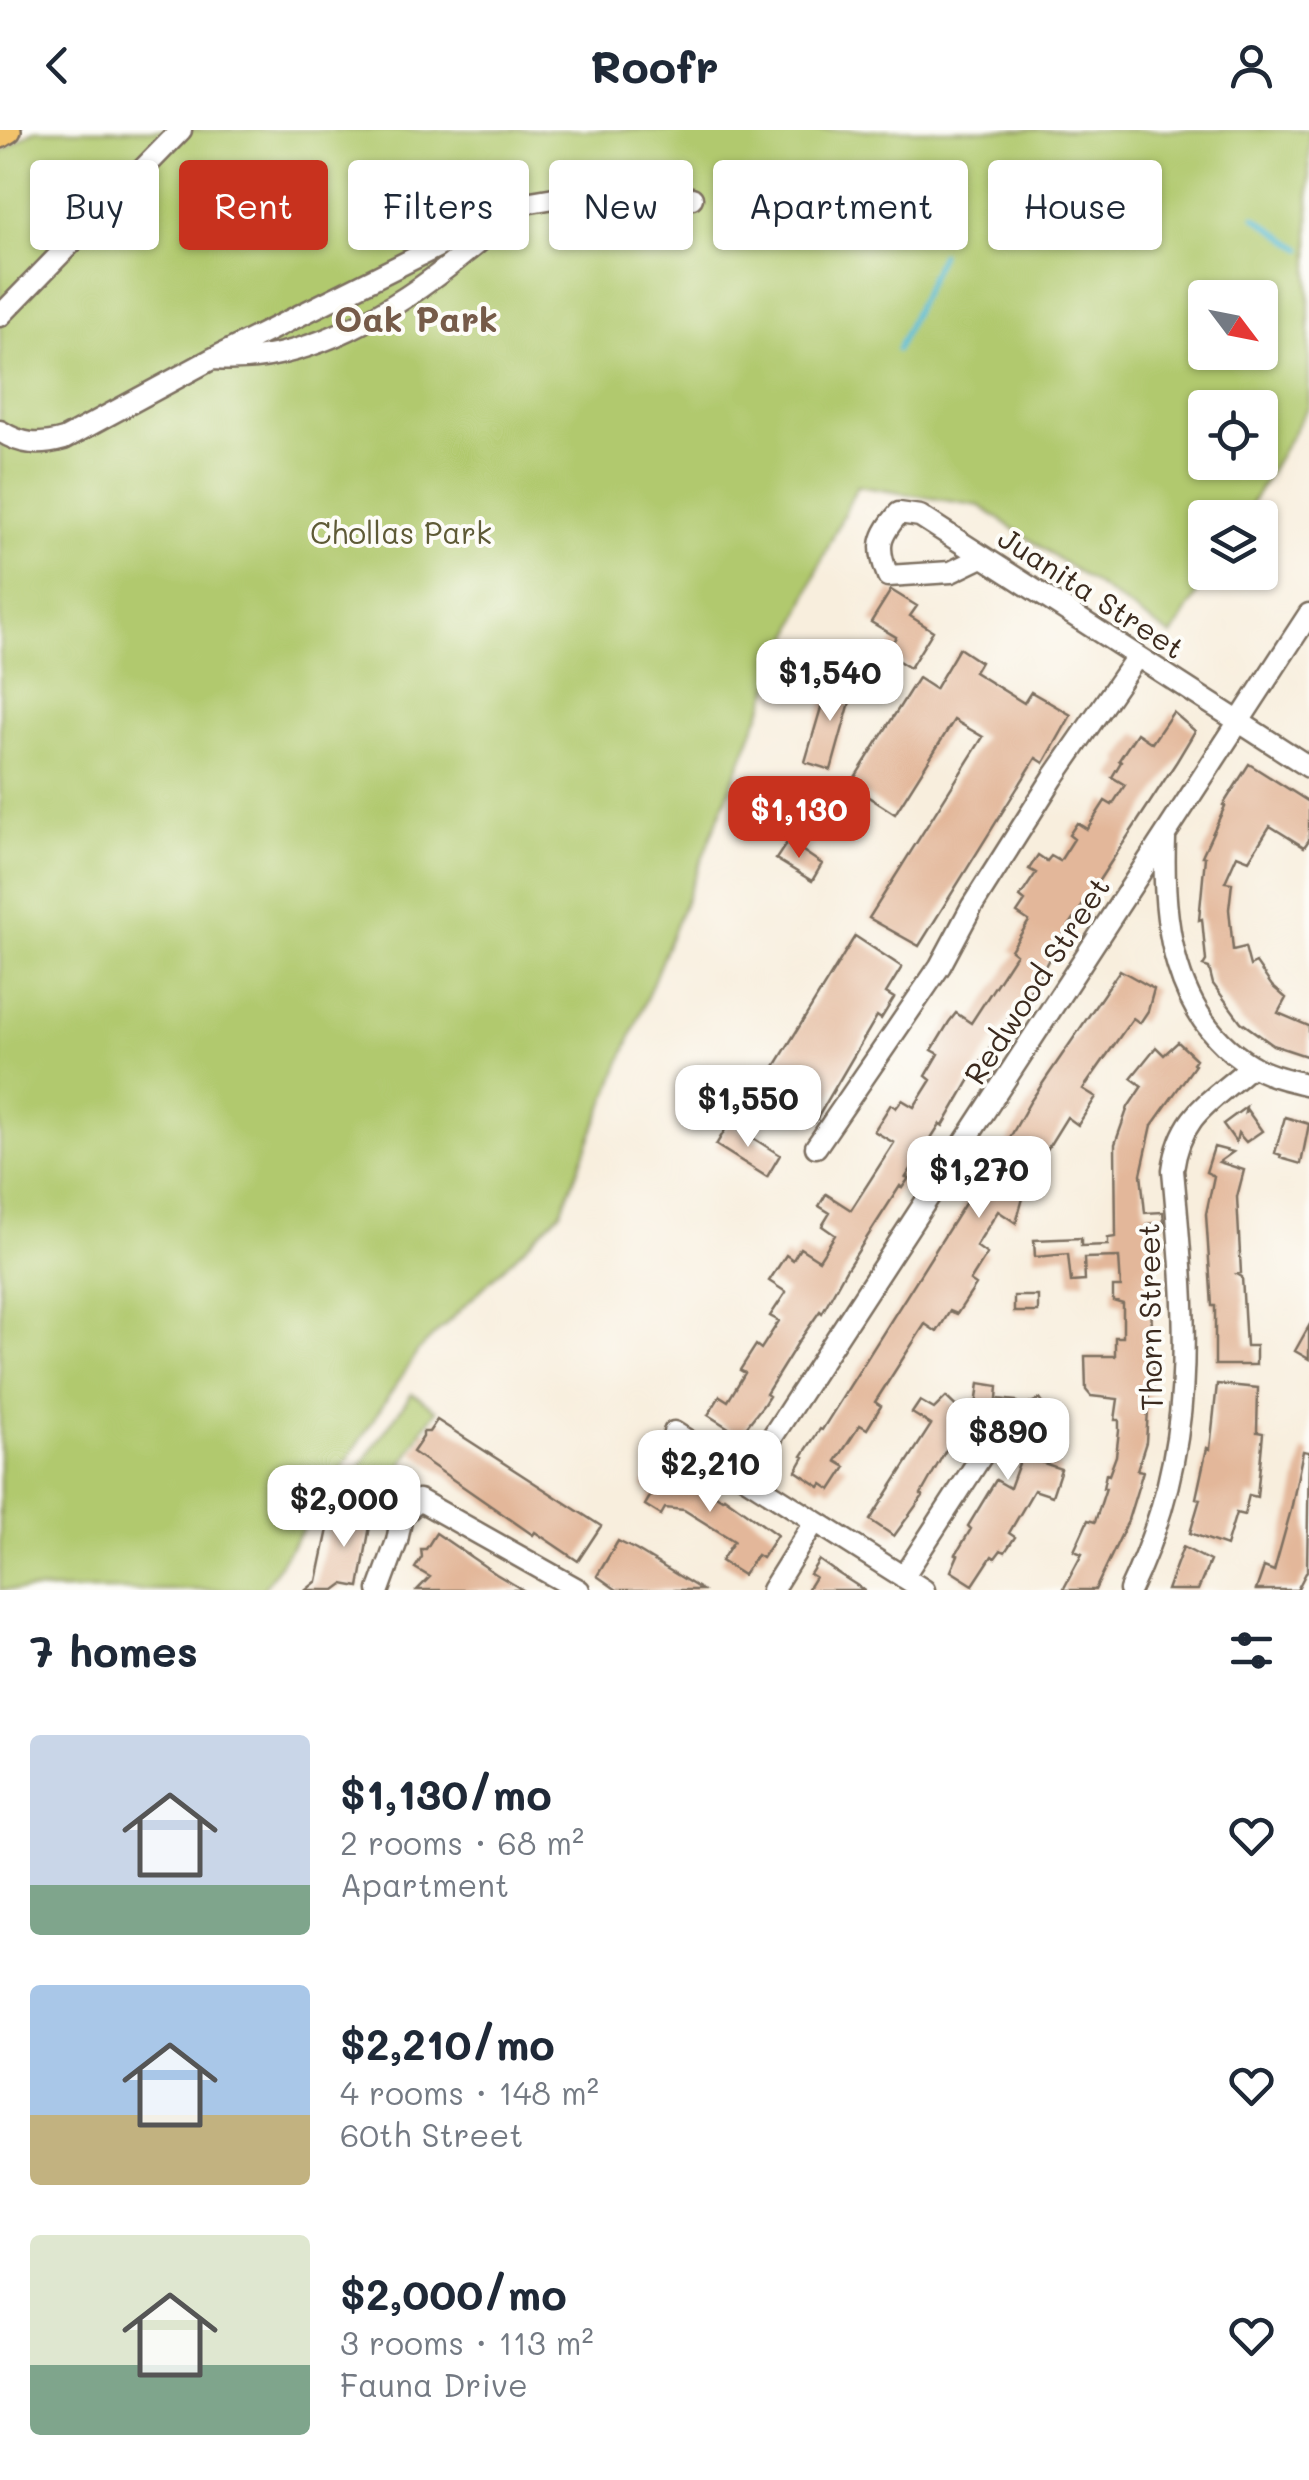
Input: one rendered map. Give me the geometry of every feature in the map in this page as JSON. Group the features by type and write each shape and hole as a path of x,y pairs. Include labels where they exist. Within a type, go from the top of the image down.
{"main road":[{"path":"0,136 8,130"}],"street":[{"path":"0,316 180,130"},
{"path":"0,430 14,440 39,446 64,440 212,359 431,250"},
{"path":"212,359 241,361 269,357 322,340 389,308 469,250"},
{"name":"Juanita Street","path":"982,557 951,572 888,576 880,556 882,534 899,513 920,516 1309,766"},
{"name":"Redwood Street","path":"746,1477 1309,614"},
{"path":"816,1146 940,966 972,906 1033,810 1136,658"},
{"path":"1165,838 1167,909 1178,974 1189,1001 1222,1044 1251,1066 1309,1086"},
{"name":"Thorn Street","path":"1130,1590 1169,1486 1183,1410 1184,1299 1176,1155 1193,1116 1251,1066"},
{"path":"674,1432 924,1590"},
{"path":"903,1576 986,1449"},
{"path":"379,1590 390,1566 402,1516 419,1500 577,1589"},
{"path":"772,1590 815,1521"}],"green space":[{"name":"Chollas Park","path":"35,130 1309,130 1309,406 1278,458 1278,390 1188,390 1188,480 1265,480 1253,500 1188,500 1188,590 1200,590 1172,636 980,506 857,486 819,566 561,1212 418,1351 263,1590 0,1590 0,153"},
{"path":"412,1393 437,1410 396,1477 358,1469"},
{"path":"361,1474 379,1486 367,1504 349,1492"}],"building":[{"path":"891,590 917,606 910,616 933,631 910,668 886,653 896,637 871,622"},
{"path":"959,648 980,662 974,672 1024,703 1031,692 1071,715 1044,763 1036,758 919,946 869,918 983,737 954,720 895,814 850,785 918,678 935,689"},
{"path":"830,677 855,684 831,770 805,762"},
{"path":"1173,712 1195,731 822,1313 799,1341 766,1394 769,1396 764,1404 740,1435 708,1415 720,1396 728,1401 745,1373 740,1370 756,1345 761,1349 779,1321 770,1316 786,1292 769,1281 786,1255 793,1260 800,1248 819,1260 835,1235 822,1226 830,1213 819,1206 826,1194 851,1210 894,1143 874,1131 891,1104 896,1108 902,1100 914,1107 931,1080 926,1076 939,1054 932,1050 949,1022 956,1013 971,1023 1016,954 1011,950 1029,921 1017,913 1025,901 1020,897 1036,873 1029,869 1038,855 1047,861 1051,856 1060,861 1074,839 1069,835 1077,823 1087,829 1105,801 1112,805 1125,785 1112,777 1137,733 1152,743"},
{"path":"1249,764 1309,802 1309,840 1304,847 1270,826 1249,860 1237,855 1225,882 1232,883 1229,909 1233,950 1245,947 1250,966 1256,963 1286,998 1278,1013 1309,1026 1309,1057 1273,1045 1241,1022 1213,984 1209,968 1203,966 1206,961 1202,919 1199,920 1205,857 1202,856 1223,805"},
{"path":"788,841 822,864 812,881 776,859"},
{"path":"855,936 902,967 886,993 894,998 881,1019 877,1016 815,1122 788,1106 797,1092 769,1076"},
{"path":"1120,970 1154,989 1148,1011 1140,1023 1133,1018 1083,1089 1096,1097 1078,1125 1067,1117 1046,1151 1039,1147 1017,1182 1025,1191 1016,1223 998,1211 976,1246 987,1254 970,1281 976,1285 957,1314 950,1311 937,1332 925,1324 875,1402 881,1406 867,1429 860,1425 836,1461 846,1467 831,1490 822,1484 820,1487 796,1471 802,1456 1000,1149 1003,1150 1030,1102"},
{"path":"1178,1042 1196,1059 1195,1065 1152,1125 1141,1174 1145,1213 1163,1212 1164,1223 1148,1224 1154,1394 1149,1394 1146,1442 1137,1470 1143,1471 1127,1523 1095,1590 1063,1590 1082,1554 1074,1551 1088,1520 1095,1522 1106,1488 1106,1474 1109,1475 1116,1456 1119,1431 1119,1420 1115,1420 1118,1399 1091,1396 1086,1390 1085,1356 1115,1356 1115,1337 1123,1337 1123,1304 1113,1301 1113,1287 1121,1287 1119,1257 1084,1258 1085,1281 1071,1282 1068,1254 1035,1257 1034,1240 1081,1238 1081,1246 1108,1245 1108,1238 1116,1237 1115,1144 1128,1107 1142,1086 1131,1078 1156,1047 1164,1055"},
{"path":"1246,1107 1245,1112 1262,1131 1246,1142 1238,1133 1236,1142 1223,1124"},
{"path":"1285,1117 1309,1124 1301,1164 1275,1153"},
{"path":"729,1123 780,1155 767,1177 716,1145"},
{"path":"1214,1147 1233,1152 1219,1162 1244,1170 1237,1197 1241,1273 1237,1274 1242,1277 1246,1346 1256,1346 1256,1365 1215,1365 1215,1306 1206,1214 1214,1176 1206,1172"},
{"path":"1014,1296 1038,1296 1038,1312 1014,1312"},
{"path":"1309,1326 1309,1359 1295,1351"},
{"path":"979,1383 998,1386 997,1399 1016,1401 1019,1408 1040,1399 1058,1426 1054,1428 1060,1437 1029,1458 1061,1469 1052,1496 1034,1490 1009,1533 1015,1537 1005,1552 1001,1550 995,1558 992,1556 973,1585 951,1571 956,1554 996,1480 1010,1488 1026,1444 1010,1419 975,1415"},
{"path":"1217,1384 1258,1388 1257,1432 1263,1433 1257,1497 1249,1495 1244,1515 1236,1513 1226,1546 1190,1533 1200,1499 1196,1498 1207,1448 1210,1449"},
{"path":"946,1397 971,1421 962,1430 959,1427 923,1496 894,1536 870,1520 931,1425 912,1413 920,1401 934,1409"},
{"path":"437,1420 601,1526 578,1561 535,1532 533,1535 413,1452 423,1432 429,1432"},
{"path":"1303,1451 1309,1452 1307,1571 1297,1590 1256,1590 1264,1567 1274,1571"},
{"path":"661,1460 724,1497 777,1535 762,1558 757,1555 743,1575 721,1561 734,1541 684,1510 665,1508 661,1515 645,1505 652,1493 643,1486"},
{"path":"351,1508 372,1515 359,1587 343,1584 335,1590 306,1590 317,1581 332,1510 346,1512"},
{"path":"436,1533 523,1590 417,1590 430,1577 415,1568 422,1557 421,1549 426,1549"},
{"path":"618,1541 702,1590 617,1590 597,1576"},
{"path":"1183,1547 1210,1561 1198,1590 1167,1590"},
{"path":"819,1560 864,1590 807,1590 815,1577 810,1574"}],"waterway":[{"path":"1255,217 1302,249"},
{"path":"897,350 941,254"}],"district":[{"name":"Oak Park","path":"416,318"}]}
